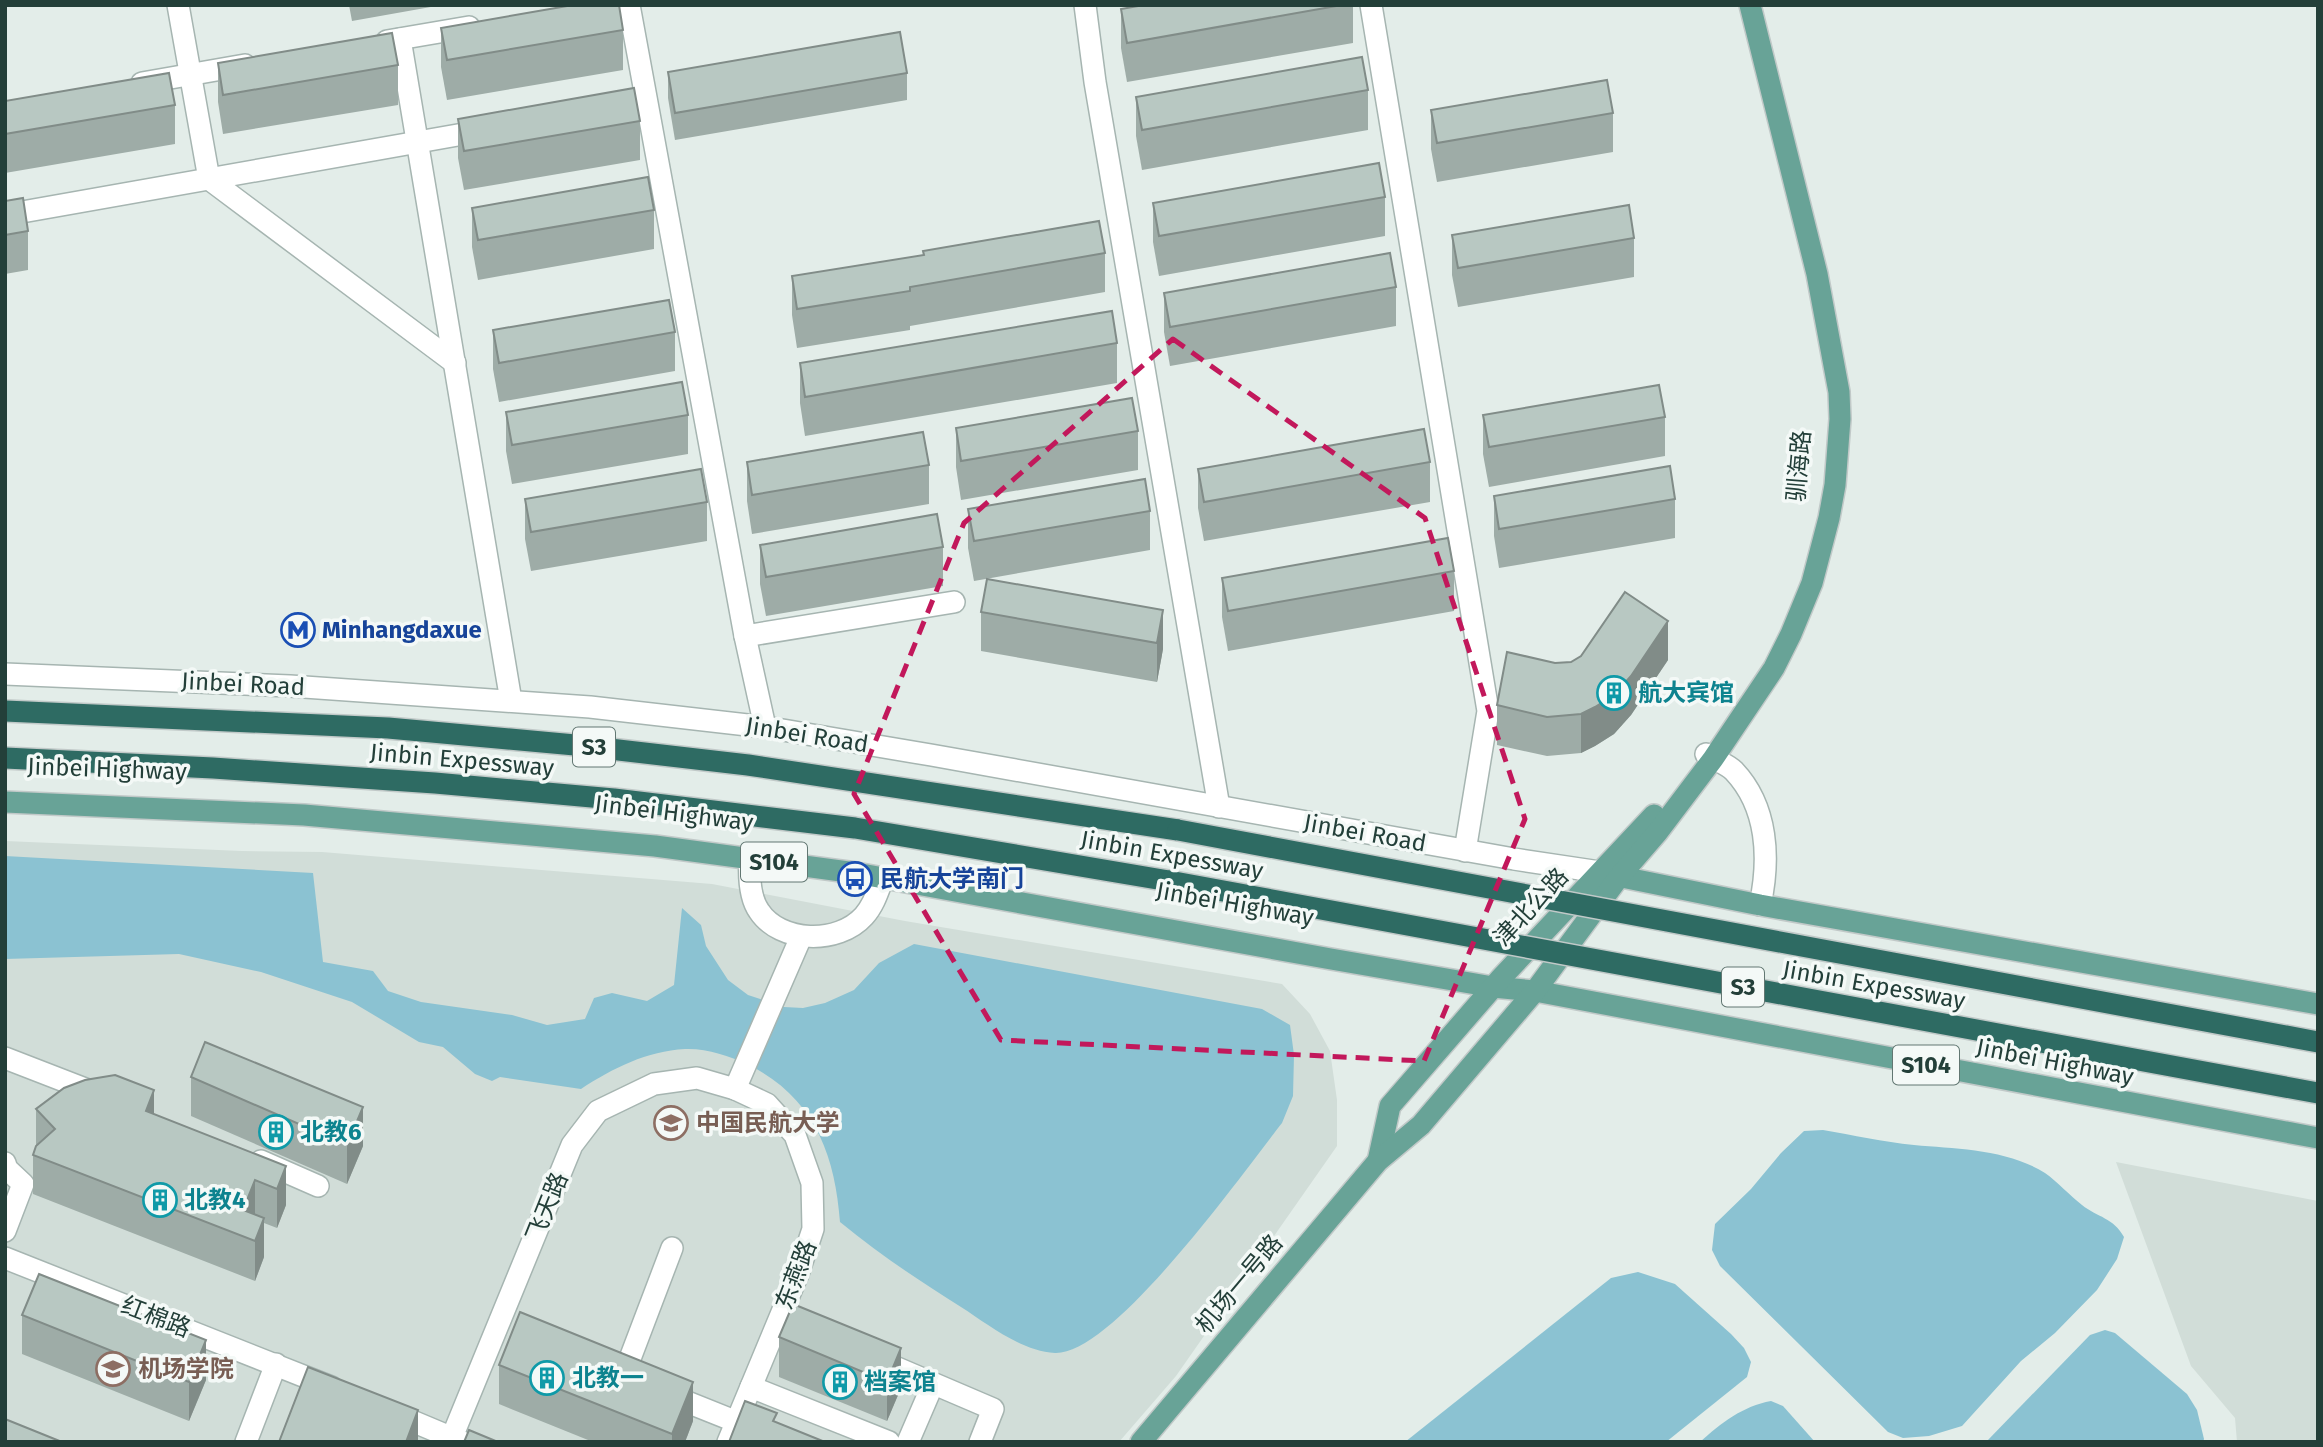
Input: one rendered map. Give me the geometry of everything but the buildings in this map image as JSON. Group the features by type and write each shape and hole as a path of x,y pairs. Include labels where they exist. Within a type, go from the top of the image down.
{"highway":[{"name":"Jinbin Expessway","path":"5,711 388,728 575,745 748,765 1178,830 2318,1042"},
{"name":"Jinbin Expessway","path":"5,758 435,783 614,799 855,828 1169,881 2318,1093"}],"main road":[{"name":"驯海路","path":"1710,756 1780,640 1797,600 1817,538 1827,481 1829,450 1829,384 1820,327 1741,5"},
{"name":"驯海路","path":"1609,875 1657,833 1774,668 1803,607 1829,518 1839,452 1839,392 1817,274 1749,5"},
{"name":"Jinbei Highway","path":"5,791 317,804 503,820 850,862 2318,1138"},
{"name":"Jinbei Highway","path":"5,802 359,818 655,846 883,878 1497,982"},
{"path":"1609,875 1760,905 2318,1004"},
{"name":"津北公路","path":"1497,982 1609,875"},
{"name":"津北公路","path":"1535,991 1609,875"},
{"name":"机场一号路","path":"1378,1161 1390,1106 1497,982"},
{"name":"机场一号路","path":"1141,1442 1378,1161 1421,1125 1535,991"}],"street":[{"path":"177,5 209,180 455,363"},
{"path":"629,5 640,103 744,636 765,727"},
{"path":"1085,5 1100,109 1219,807"},
{"path":"1371,5 1488,711 1465,851"},
{"path":"361,46 493,23"},
{"path":"400,39 511,701"},
{"path":"124,86 269,61"},
{"path":"5,215 512,126"},
{"path":"744,636 954,602"},
{"name":"Jinbei Road","path":"5,674 290,686 511,701 765,727 1609,875"},
{"path":"1710,756 1732,769 1750,793 1762,820 1766,864 1760,905"},
{"path":"750,859 753,896 758,910 773,926 801,937 848,929 864,917 883,878"},
{"path":"735,1089 801,937"},
{"path":"5,1058 116,1100"},
{"name":"飞天路","path":"455,1440 505,1331 572,1144 598,1111 654,1084 697,1078 735,1089"},
{"name":"东燕路","path":"728,1442 751,1387 786,1321 813,1229 811,1182 795,1135 767,1104 735,1089"},
{"path":"242,1152 318,1186"},
{"path":"5,1163 8,1170 23,1184 5,1231"},
{"path":"636,1382 672,1248"},
{"name":"红棉路","path":"8,1266 276,1364 352,1396"},
{"path":"856,1351 993,1409 980,1442"},
{"path":"246,1442 276,1364"},
{"path":"598,1367 786,1442"},
{"path":"908,1442 933,1384"},
{"path":"751,1387 889,1442"},
{"path":"377,1406 455,1440"}],"highlighted area":[{"path":"1173,339 1425,518 1525,819 1424,1061 1001,1040 854,794 964,523"}],"shaded area":[{"name":"中国民航大学","path":"5,841 322,852 712,884 905,921 1282,984 1310,1014 1330,1051 1337,1100 1337,1146 1176,1376 1119,1442 5,1442"},
{"path":"2116,1162 2318,1201 2318,1442 2237,1442 2235,1418 2191,1366"}],"water":[{"path":"5,856 313,873 323,962 373,971 388,991 421,1002 512,1015 547,1025 585,1019 594,998 612,993 647,1001 674,985 682,908 701,925 706,946 728,980 748,995 784,1007 803,1008 825,1003 854,990 879,963 914,944 1262,1009 1290,1025 1294,1055 1293,1096 1282,1123 1209,1217 1143,1294 1110,1325 1080,1346 1055,1353 1042,1351 1030,1348 994,1329 899,1266 840,1222 833,1173 816,1129 789,1092 747,1064 717,1053 685,1049 657,1053 631,1062 581,1089 500,1077 492,1081 475,1074 443,1047 419,1042 352,1002 261,972 179,954 5,959"},
{"path":"1823,1130 2015,1159 2045,1173 2082,1205 2115,1226 2124,1237 2117,1259 2097,1290 2055,1333 2021,1361 1962,1426 1929,1436 1903,1438 1888,1432 1720,1266 1712,1250 1715,1224 1804,1131"},
{"path":"1638,1272 1675,1284 1731,1334 1744,1348 1751,1362 1747,1377 1666,1442 1405,1442 1611,1278"},
{"path":"2105,1330 2115,1333 2187,1394 2197,1410 2203,1442 1986,1442 2090,1335"},
{"path":"1771,1401 1783,1406 1815,1442 1700,1442 1733,1416"}],"place":[{"name":"Minhangdaxue","path":"298,630"},
{"name":"航大宾馆","path":"1614,693"},
{"name":"民航大学南门","path":"855,879"},
{"name":"中国民航大学","path":"671,1123"},
{"name":"北教6","path":"276,1132"},
{"name":"北教4","path":"160,1200"},
{"name":"机场学院","path":"113,1369"},
{"name":"北教一","path":"547,1378"},
{"name":"档案馆","path":"840,1382"}]}
